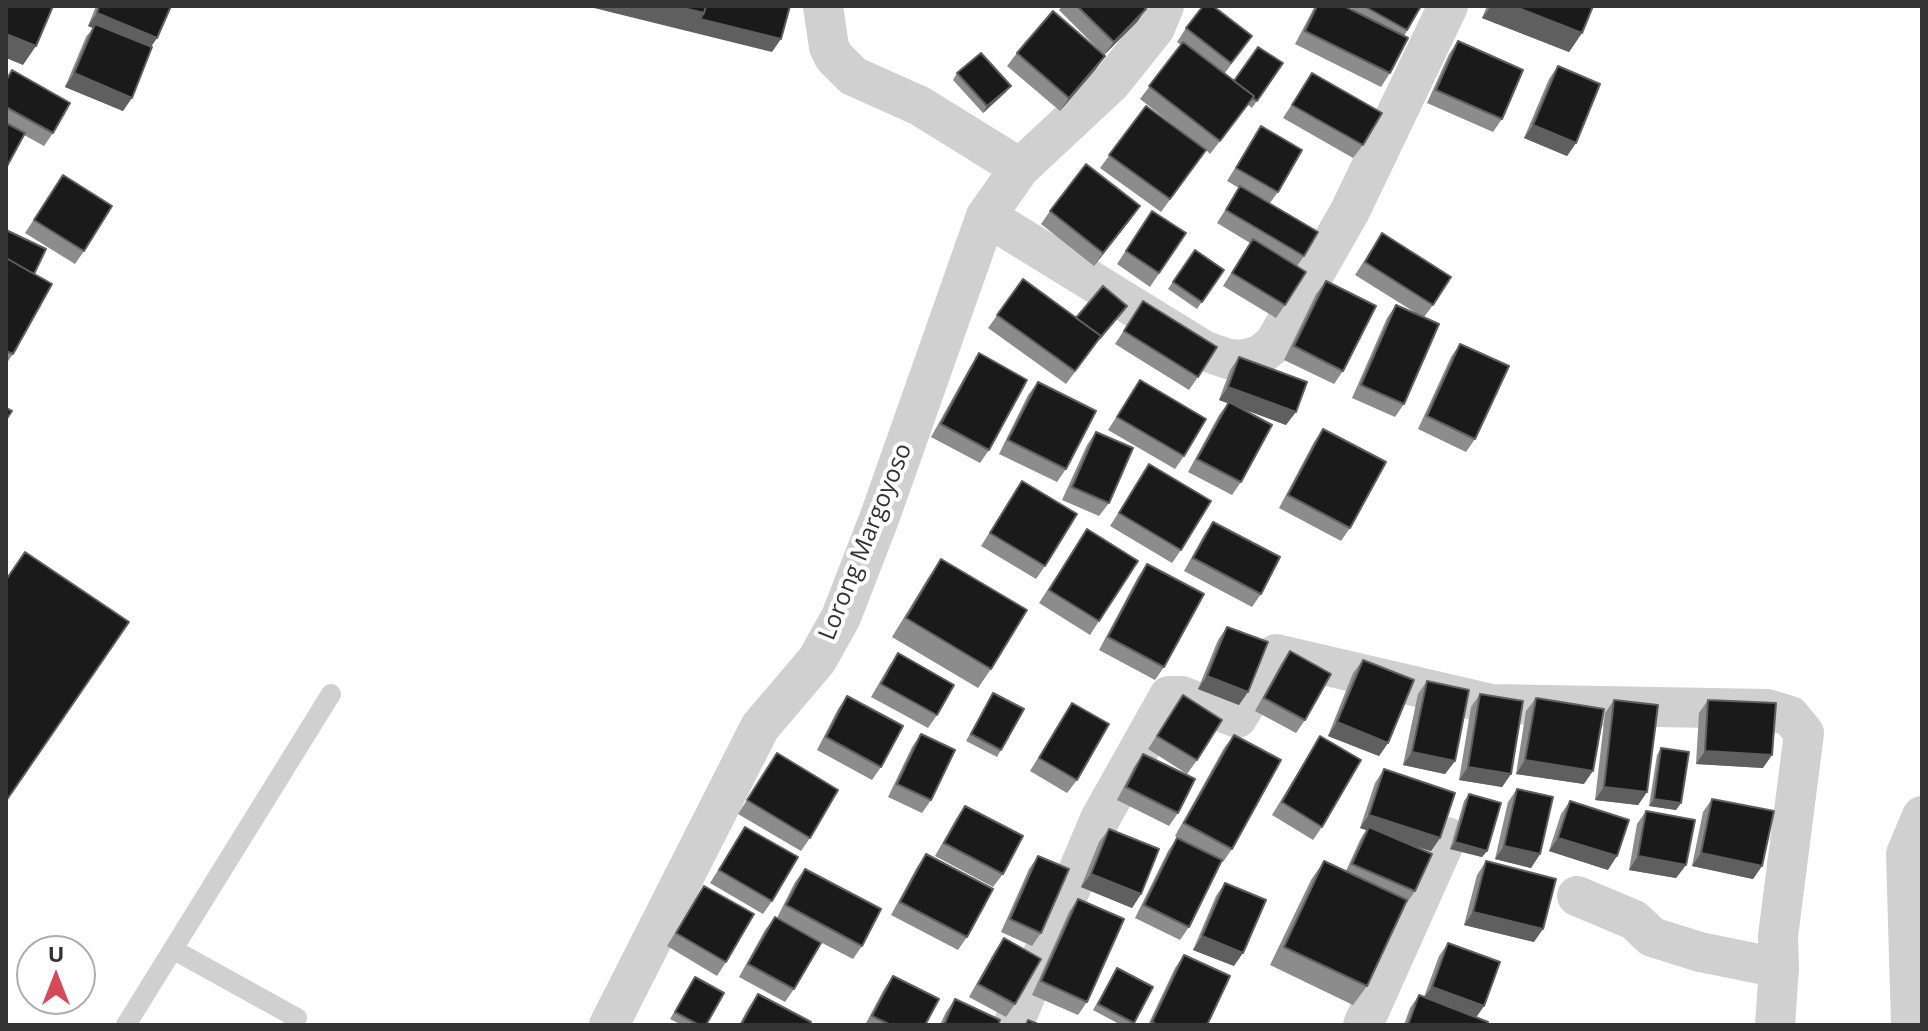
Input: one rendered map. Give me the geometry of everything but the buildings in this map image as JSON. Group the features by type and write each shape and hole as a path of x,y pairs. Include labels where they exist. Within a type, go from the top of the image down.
{"street":[{"path":"823,6 829,47 834,57 853,76 920,106 1020,168"},
{"name":"Lorong Margoyoso","path":"609,1025 760,727 817,660 841,617 879,519 986,216 1020,168 1111,83 1155,28 1164,6"},
{"path":"986,216 1205,351 1228,359 1242,360 1260,355 1274,344 1350,211 1448,6"},
{"path":"1013,1025 1100,819 1169,696 1182,696 1237,718 1276,654 1491,704 1767,709 1790,716 1804,733 1778,936 1775,1025"},
{"path":"1911,1025 1906,854 1922,816"},
{"path":"1363,1025 1447,837"},
{"path":"1577,896 1634,920 1652,937 1700,952 1779,968"}],"lane":[{"path":"126,1025 331,694"},
{"path":"174,950 297,1018 293,1025"}]}
